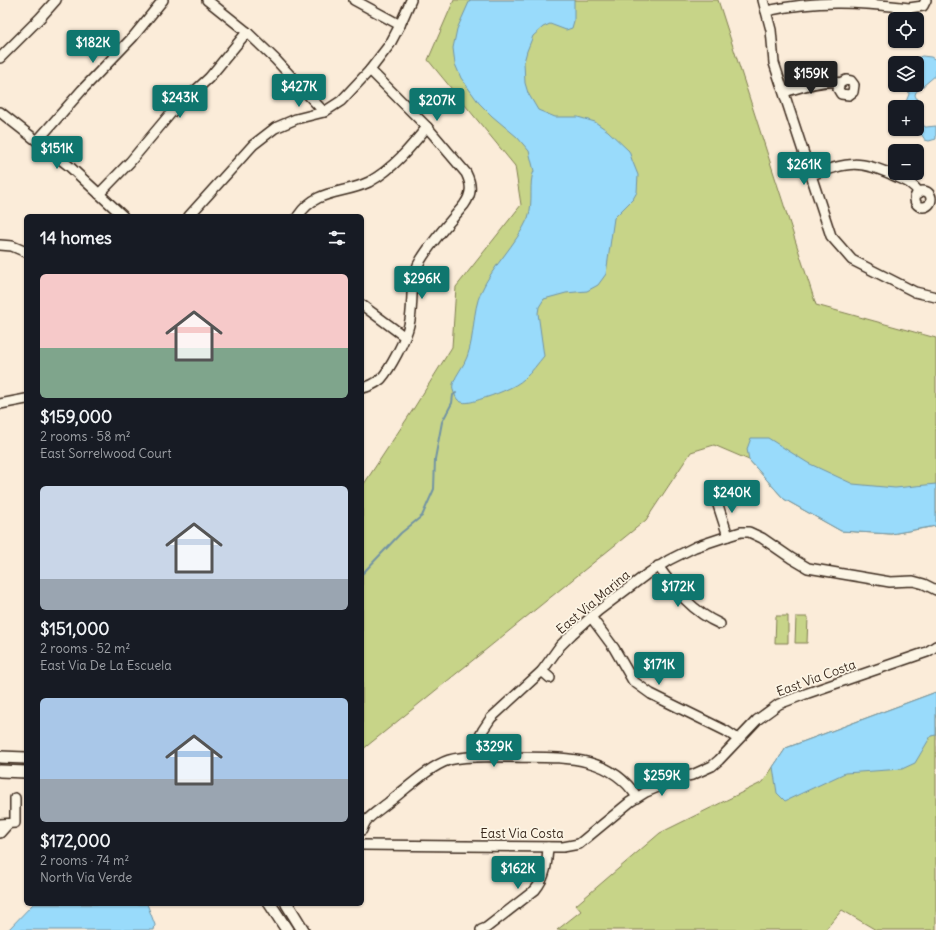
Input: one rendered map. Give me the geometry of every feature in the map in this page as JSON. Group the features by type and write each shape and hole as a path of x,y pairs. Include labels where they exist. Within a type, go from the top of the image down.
{"main road":[{"path":"0,757 24,758"},
{"path":"0,771 24,772"},
{"path":"271,906 287,930"},
{"path":"288,906 303,930"}],"street":[{"path":"0,58 54,0"},
{"path":"38,140 82,90 133,37 163,0"},
{"path":"207,0 247,32 275,59 324,112"},
{"path":"354,0 400,24"},
{"path":"192,214 253,145 274,128 296,119 324,112 341,101 370,70 390,44 410,0"},
{"path":"763,0 770,30 774,64 831,236 852,260 915,292 936,298"},
{"path":"766,11 791,4 823,0 908,8 924,3"},
{"path":"99,194 130,162 171,113 209,78 247,32"},
{"path":"364,388 380,379 394,358 405,337 409,325 413,278 418,265 469,199 471,192 470,181 466,173 427,127 370,70"},
{"path":"784,92 805,86 836,81 840,83"},
{"path":"0,112 38,140 69,166 121,214"},
{"path":"299,214 303,208 315,199 368,182 391,167 404,155 427,127"},
{"path":"811,175 844,165 863,164 879,168 910,183 917,188 919,193"},
{"path":"0,245 12,246 24,251"},
{"path":"364,306 405,337"},
{"path":"0,404 24,399"},
{"path":"716,499 728,536"},
{"name":"East Via Marina","path":"475,757 478,740 491,718 542,671 560,646 591,617 658,566 680,554 728,536 740,532 755,534 794,560 814,569 890,582 913,581 924,584 936,590"},
{"path":"658,566 687,602 708,619 720,624"},
{"path":"591,617 614,648 633,681 641,688 726,731 738,739"},
{"name":"East Via Costa","path":"364,845 563,847 579,844 637,797 673,780 692,775 712,766 757,720 779,704 927,652 936,646"},
{"path":"542,671 550,678"},
{"path":"364,826 366,821 375,813 441,764 450,760 475,757 575,759 600,766 613,773 624,780 632,788 637,797"},
{"path":"0,833 4,824 15,824 15,798"},
{"path":"481,930 486,928 541,884 547,867 548,847"}],"green space":[{"path":"454,0 718,0 816,305 936,338 936,526 891,534 841,531 784,499 749,460 714,445 691,452 646,520 364,748 364,484 452,347 456,287 521,205 515,166 428,60"},
{"path":"776,616 788,616 788,643 775,643"},
{"path":"796,617 808,617 807,643 795,643"},
{"path":"936,692 936,930 876,930 842,910 825,930 557,930 581,911 576,905 660,833 763,782 786,748"}],"water":[{"path":"470,0 574,0 574,21 572,28 566,30 550,24 543,27 533,36 524,62 525,83 528,93 538,110 555,117 578,117 595,122 608,131 629,151 638,175 637,192 633,199 614,218 606,274 598,285 587,291 566,293 544,299 539,307 538,313 544,356 520,382 504,391 466,403 457,399 454,394 453,384 466,360 470,349 476,308 481,292 528,218 531,205 531,181 534,171 529,151 517,137 479,103 461,78 455,64 453,48 457,29"},
{"path":"924,56 931,57 936,60 936,75 924,85"},
{"path":"909,92 916,92 915,95 917,100 907,100"},
{"path":"924,126 925,127 936,126 936,139 929,141 925,140 923,136 924,136"},
{"path":"751,438 768,438 808,463 853,484 895,488 936,484 936,526 891,534 841,531 784,499 749,460 747,449"},
{"path":"936,692 936,735 931,736 915,763 902,769 845,773 785,801 777,793 773,767 786,748"},
{"path":"31,906 148,906 155,925 154,930 8,930"}],"waterway":[{"path":"364,572 401,533 422,516 434,489 435,459 442,422 452,403 453,395 456,393"}]}
